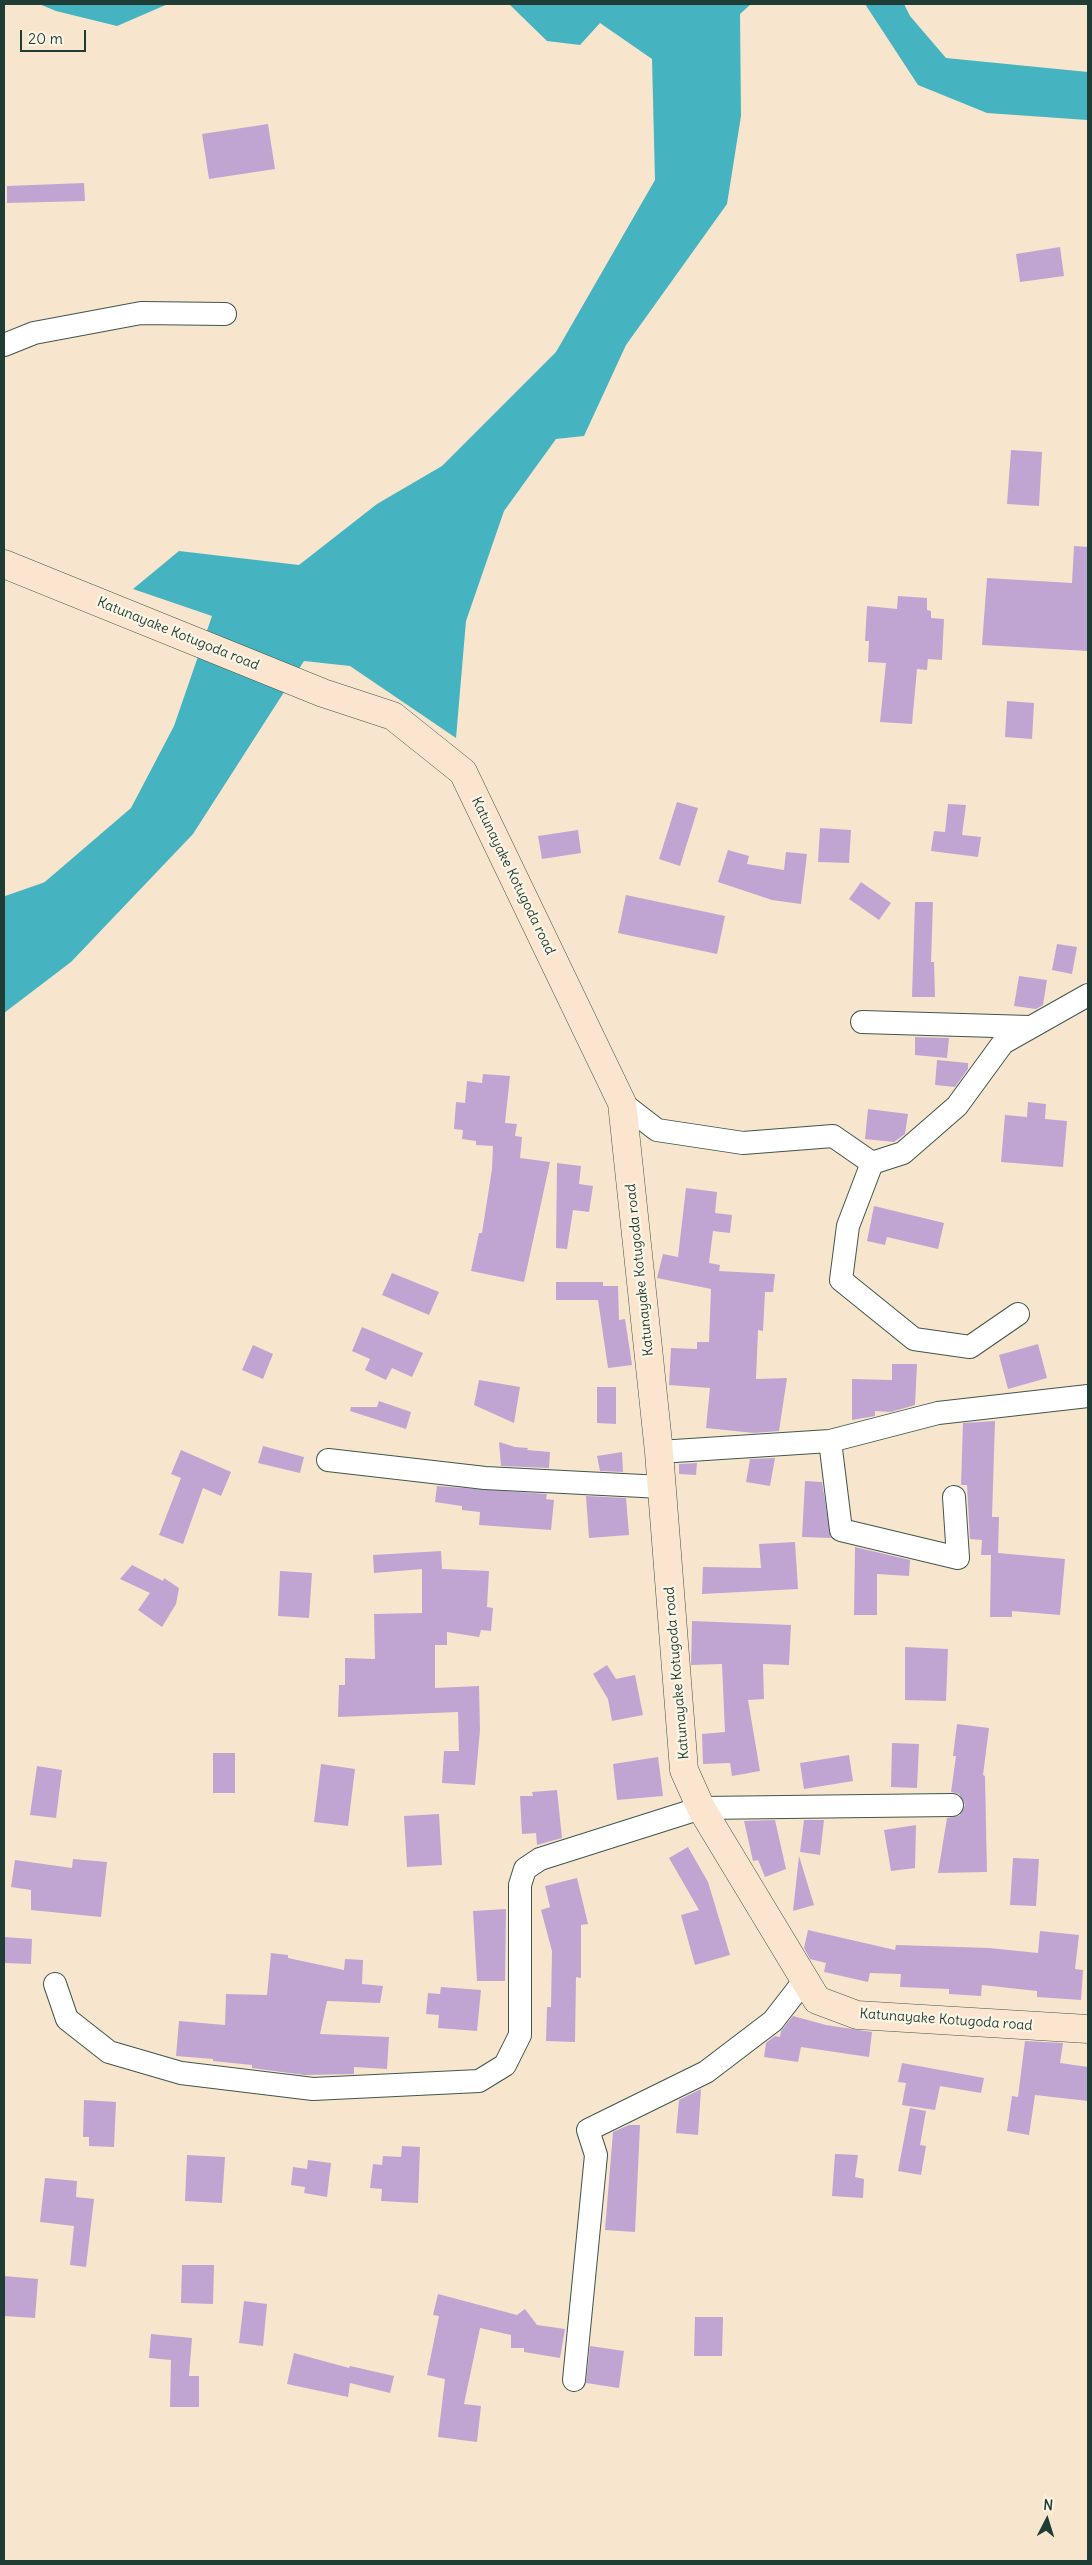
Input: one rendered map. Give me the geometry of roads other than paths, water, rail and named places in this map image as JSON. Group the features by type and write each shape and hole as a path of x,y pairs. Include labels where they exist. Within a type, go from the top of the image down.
{"main road":[{"name":"Katunayake Kotugoda road","path":"4,564 323,693 393,716 463,772 622,1103 659,1452 684,1770 701,1808 817,2000 858,2015 1088,2029"}],"street":[{"path":"4,345 34,333 141,313 225,314"},
{"path":"872,1163 903,1153 957,1106 1003,1042 1088,996"},
{"path":"862,1022 1030,1027"},
{"path":"622,1103 657,1130 743,1143 833,1136 872,1163"},
{"path":"872,1163 848,1226 841,1280 914,1340 970,1346 1018,1314"},
{"path":"659,1452 830,1441 938,1413 1088,1396"},
{"path":"830,1441 841,1530 958,1558 954,1497"},
{"path":"328,1460 485,1478 662,1487"},
{"path":"55,1984 67,2019 109,2052 181,2074 313,2090 479,2082 505,2064 520,2034 520,1885 526,1869 540,1859 701,1808 952,1805"},
{"path":"574,2380 596,2155 588,2130 706,2072 773,2021 804,1981"}],"water":[{"path":"39,4 168,4 117,26 56,11"},
{"path":"509,4 751,4 740,14 741,116 727,204 626,345 584,436 556,439 504,511 466,621 456,738 350,666 304,661 193,834 71,962 4,1013 4,917 131,808 174,726 212,616 133,589 179,551 299,565 377,504 442,466 556,352 655,180 652,59 600,23 580,45 547,41"},
{"path":"865,4 904,4 910,16 946,58 1088,72 1088,127 1087,120 987,113 918,85"}],"waterway":[{"path":"4,909 50,893"}]}
